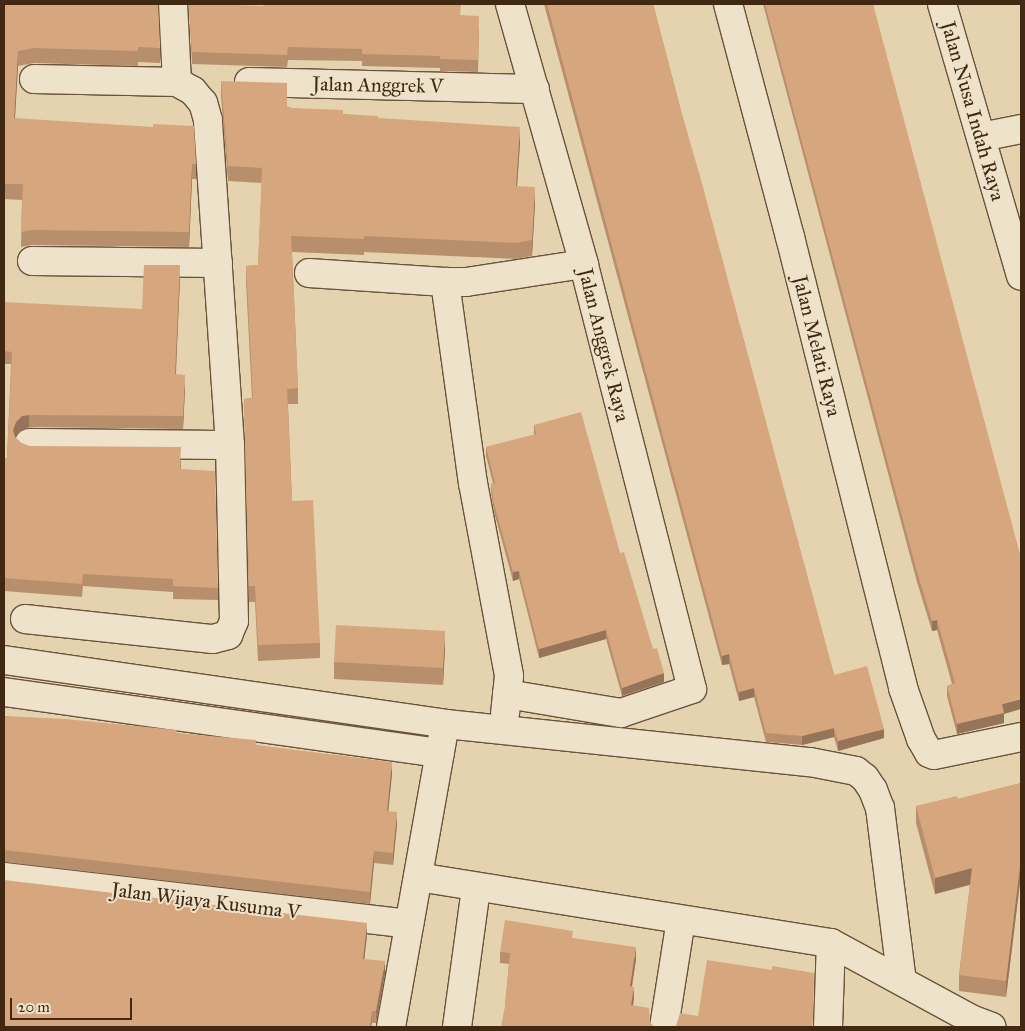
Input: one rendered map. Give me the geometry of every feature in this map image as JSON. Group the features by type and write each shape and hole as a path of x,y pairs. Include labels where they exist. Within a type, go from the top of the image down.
{"street":[{"path":"174,4 178,82"},
{"name":"Jalan Anggrek Raya","path":"507,694 621,713 692,689 584,264 510,4"},
{"name":"Jalan Melati Raya","path":"728,4 790,237 903,688 921,739 929,752 934,755 1021,737"},
{"name":"Jalan Nusa Indah Raya","path":"942,4 1021,276"},
{"path":"25,619 213,639 228,635 234,621 230,444 208,120 203,103 193,91 178,82 34,79"},
{"name":"Jalan Anggrek V","path":"222,81 535,89"},
{"path":"981,137 1021,128"},
{"path":"32,261 218,263"},
{"path":"309,273 466,282 584,264"},
{"path":"445,282 473,483 510,676 502,731"},
{"path":"30,443 230,444"},
{"path":"4,660 446,724 810,762 856,771 873,790 880,808 902,981"},
{"path":"4,692 440,752"},
{"path":"391,1027 446,724"},
{"name":"Jalan Wijaya Kusuma V","path":"4,877 409,924"},
{"path":"418,877 476,888 831,942 971,1018 992,1027"},
{"path":"457,1027 476,888"},
{"path":"664,1027 680,920"},
{"path":"828,1027 831,942"}],"building":[{"path":"4,4 158,4 160,48 138,47 138,51 34,48 18,51 14,118 153,127 153,124 194,126 196,164 192,164 189,232 32,230 21,232 23,184 4,184"},
{"path":"189,4 263,6 264,4 461,4 460,15 479,16 478,60 440,59 440,56 362,54 362,49 288,47 287,55 192,52"},
{"path":"547,4 653,4 834,675 867,666 884,729 838,741 834,728 802,736 766,733 754,688 739,692 729,654 722,656"},
{"path":"765,4 873,4 1021,558 1021,699 1002,704 1004,713 957,724 947,686 955,683 937,620 932,621 917,572"},
{"path":"221,81 287,83 287,106 291,108 343,110 343,114 378,116 378,118 520,127 516,186 535,187 532,240 516,243 364,236 364,239 291,236 298,388 287,389 292,501 313,500 320,643 258,645 255,586 249,586 244,399 253,398 246,266 258,265 262,168 228,166"},
{"path":"144,265 180,265 175,374 185,375 183,416 29,415 22,416 16,422 13,430 15,437 21,443 29,446 181,447 180,469 215,471 218,588 173,586 173,579 83,574 82,584 4,578 4,458 7,458 12,352 4,351 4,302 142,309"},
{"path":"581,412 620,553 624,552 653,649 657,648 664,673 622,688 606,630 539,649 519,571 513,572 494,504 491,484 495,483 486,447 536,434 534,425"},
{"path":"336,625 445,631 443,668 334,662"},
{"path":"4,716 65,719 177,730 176,733 256,740 256,745 392,762 387,811 397,812 393,853 374,851 370,892 4,850"},
{"path":"1021,783 1021,858 1006,981 959,975 972,868 935,878 916,806 957,796 958,799"},
{"path":"4,880 367,923 363,959 385,961 376,1011 372,1011 370,1027 4,1027"},
{"path":"505,920 573,931 572,938 636,947 630,986 634,987 631,1005 649,1008 650,1022 654,1027 501,1027 510,953 500,952"},
{"path":"707,960 772,970 772,966 814,973 812,1027 674,1027 680,1013 698,1016"}]}
